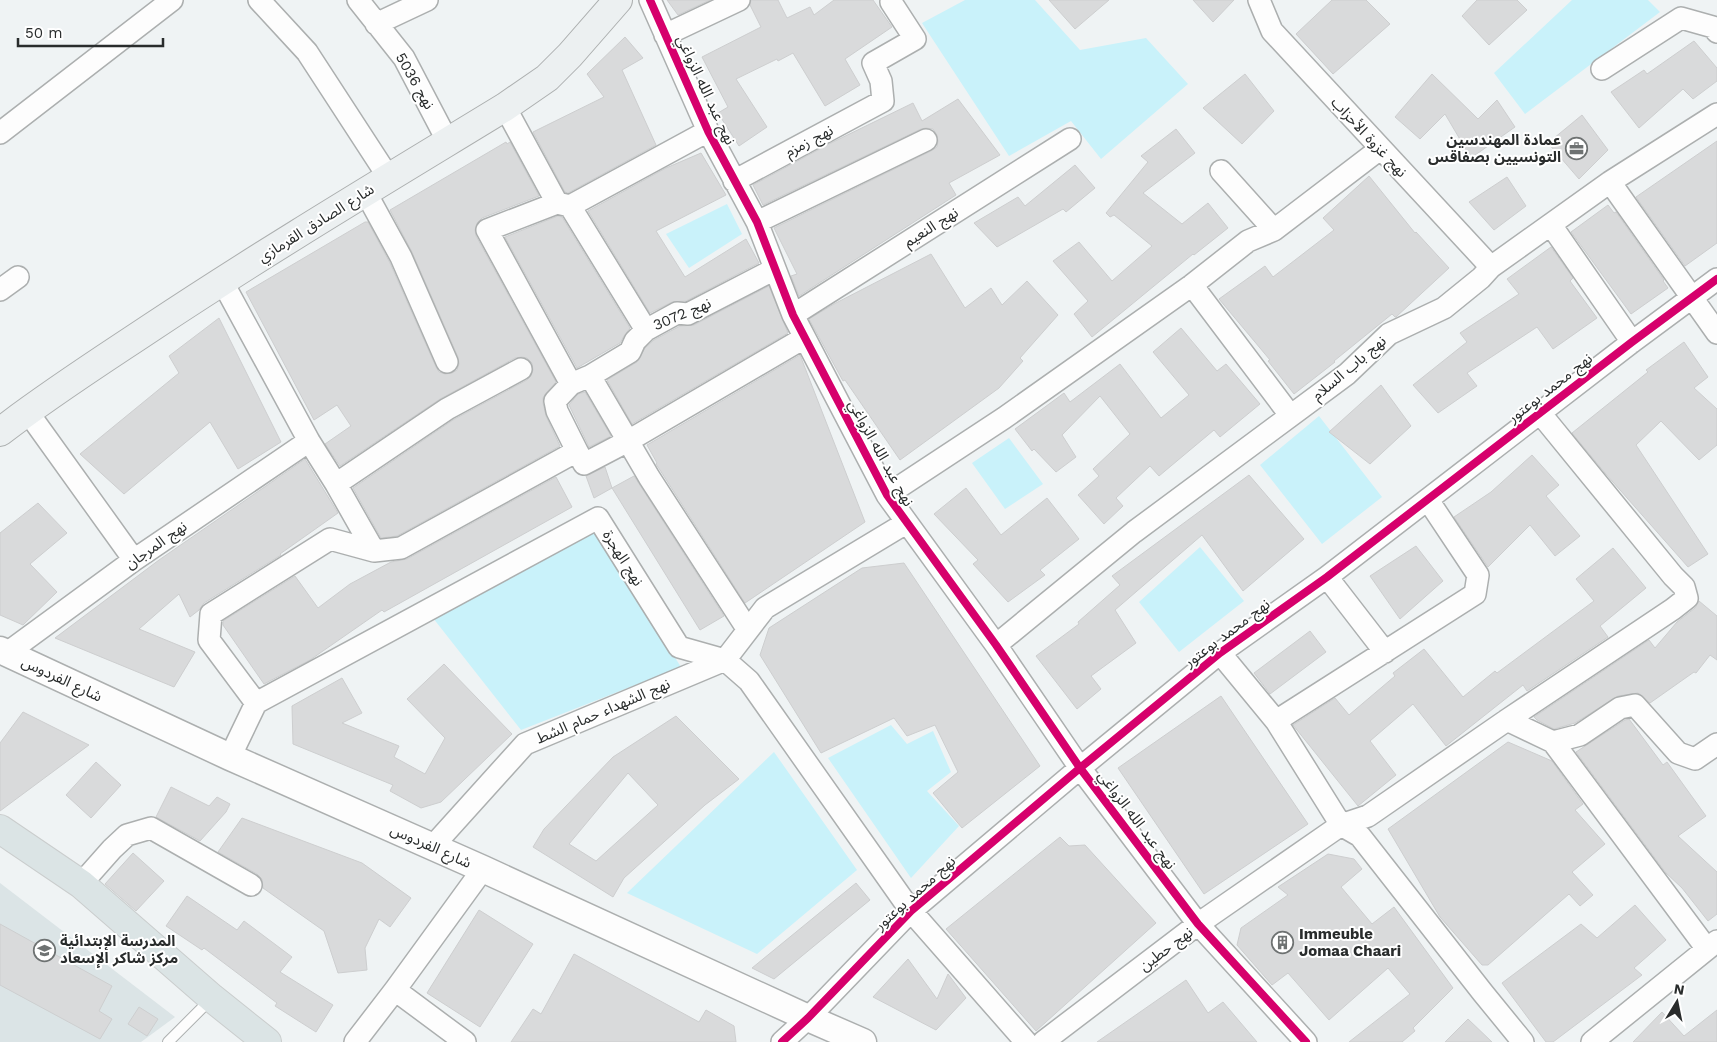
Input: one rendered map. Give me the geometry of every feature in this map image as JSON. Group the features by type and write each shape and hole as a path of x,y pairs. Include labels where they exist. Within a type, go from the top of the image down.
{"main road":[{"name":"شارع الصادق القرمازي","path":"0,432 27,411 222,281 506,107 547,78 570,56 618,0"},
{"path":"0,829 81,884 212,998 267,1042"}],"street":[{"path":"0,133 172,0"},
{"path":"259,0 307,52 389,178"},
{"name":"نهج 5036","path":"358,0 404,58 448,142"},
{"path":"376,24 427,0"},
{"name":"نهج عبد الله الزواغي","path":"650,0 708,131 757,222 793,315 804,338 887,495 996,646 1080,768 1198,924 1306,1042"},
{"path":"665,35 738,0"},
{"name":"نهج غزوة الأحزاب","path":"1259,0 1272,31 1491,267"},
{"name":"نهج زمزم","path":"734,181 883,101 881,81 873,63 915,39 891,2"},
{"path":"1602,69 1681,18 1713,27 1717,32"},
{"path":"506,107 563,204 646,330"},
{"name":"نهج باب السلام","path":"996,646 1134,532 1347,374 1389,334 1444,308 1481,278 1491,267 1610,182 1717,114"},
{"path":"708,131 563,204 487,230 580,380 628,442 649,478 748,630"},
{"path":"757,222 926,140"},
{"name":"نهج النعيم","path":"793,315 1070,140"},
{"path":"887,495 1004,418 1192,285 1248,241 1274,230 1380,149"},
{"path":"1221,171 1274,230"},
{"path":"1610,182 1717,333"},
{"path":"366,193 401,257 447,362"},
{"path":"1552,225 1632,342"},
{"name":"نهج 3072","path":"577,451 557,411 555,401 580,380 630,352 634,341 646,330 677,313 688,314 775,269"},
{"path":"0,290 18,277"},
{"name":"نهج محمد بوعتور","path":"782,1042 808,1018 911,911 1220,653 1428,500 1632,342 1717,279"},
{"path":"222,281 309,441 374,551"},
{"path":"1192,285 1290,416"},
{"path":"230,757 256,703 209,640 211,614 330,539 374,551 401,548 577,451 584,464 628,442 804,338"},
{"path":"336,484 447,409 521,369"},
{"path":"27,411 134,560"},
{"name":"نهج حطين","path":"1043,1042 1198,924 1341,825 1368,816 1507,720 1673,610 1687,598 1684,587 1540,413"},
{"name":"نهج المرجان","path":"4,652 134,560 309,441"},
{"path":"1276,721 1476,594 1478,575 1428,500"},
{"name":"نهج الهجرة","path":"256,703 598,518 680,647 725,660 749,681 911,911 1026,1042"},
{"path":"725,660 765,608 906,523"},
{"path":"1327,576 1384,652"},
{"name":"شارع الفردوس","path":"4,652 230,757 433,846 863,1042"},
{"path":"1220,653 1276,721 1341,825 1360,836 1523,1042"},
{"name":"نهج الشهداء حمام الشط","path":"433,846 525,744 725,660"},
{"path":"1553,742 1580,735 1620,708 1635,705 1678,753 1695,759 1717,744"},
{"path":"1507,720 1553,742 1712,945 1592,1042"},
{"path":"81,884 112,848 127,835 151,828 251,885"},
{"path":"355,1042 483,869"},
{"path":"395,990 465,1042"}],"lane":[{"path":"168,1042 212,998"}],"shaded area":[{"path":"965,0 1035,0 1080,50 1146,38 1188,84 1101,159 1071,121 1009,156 922,23"},
{"path":"1572,0 1648,0 1660,12 1525,114 1494,73"},
{"path":"727,204 742,234 689,268 666,234"},
{"path":"1319,416 1382,497 1322,544 1260,465"},
{"path":"1009,438 1043,484 1005,509 972,463"},
{"path":"594,530 681,667 521,730 433,618"},
{"path":"1200,547 1244,601 1179,652 1139,602"},
{"path":"891,725 907,744 933,731 951,772 927,791 959,826 911,878 828,758"},
{"path":"774,752 857,870 757,954 627,893"},
{"name":"المدرسة الإبتدائية مركز شاكر الإسعاد","path":"0,883 175,1017 141,1042 0,1042"}],"building":[{"path":"667,0 710,0 678,15"},
{"path":"751,0 778,0 787,18 810,7 814,15 834,0 873,0 892,27 845,59 860,85 825,106 793,53 736,79 767,127 739,146 718,113 728,107 702,57 761,27 750,5"},
{"path":"1049,0 1109,0 1075,29"},
{"path":"1193,0 1234,0 1213,22"},
{"path":"1332,0 1366,0 1390,24 1333,74 1296,34"},
{"path":"1477,0 1517,0 1527,10 1489,45 1462,16"},
{"path":"625,37 643,58 622,70 656,145 568,193 565,192 533,132 604,97 587,74"},
{"path":"1694,41 1717,68 1717,81 1693,99 1683,89 1639,128 1611,92 1644,70 1647,74"},
{"path":"1245,74 1274,111 1242,144 1203,108"},
{"path":"1432,74 1478,119 1497,100 1515,127 1471,158 1445,114 1420,139 1395,117"},
{"path":"958,99 1000,155 949,183 956,195 799,296 791,276 797,274 774,228 931,151 937,147 937,135 933,129 921,129 763,205 753,185 831,143 913,103 922,121"},
{"path":"1582,115 1608,150 1579,179 1548,143"},
{"path":"1176,129 1195,153 1143,193 1182,224 1208,203 1228,228 1193,254 1092,337 1074,314 1088,301 1053,261 1079,242 1112,281 1152,246 1114,215 1110,217 1106,213 1148,162 1141,156"},
{"path":"1717,141 1717,243 1685,266 1636,197"},
{"path":"506,142 507,144 510,142 539,196 482,218 477,223 476,236 556,382 546,393 543,403 546,416 560,446 397,536 381,538 353,488 453,420 527,380 533,370 532,363 527,358 515,358 440,399 340,466 325,444 351,426 337,405 314,420 246,292 368,222 390,263 436,367 439,372 445,374 452,373 457,370 459,364 458,357 412,252 390,210"},
{"path":"701,153 726,195 656,231 685,277 746,239 759,263 686,301 672,302 650,313 588,211 666,168"},
{"path":"1075,165 1095,188 1066,212 1063,209 997,247 974,223 1018,197 1025,206"},
{"path":"1369,176 1415,233 1449,268 1396,317 1392,314 1294,394 1268,361 1270,360 1219,299 1265,266 1273,277 1334,230 1323,218"},
{"path":"1507,177 1526,206 1494,230 1469,202"},
{"path":"1608,205 1614,213 1616,212 1668,288 1631,314 1571,232"},
{"path":"558,216 562,217 630,328 620,343 577,368 505,237"},
{"path":"1551,247 1573,278 1570,281 1597,318 1553,349 1537,327 1467,373 1477,386 1438,413 1413,385 1467,342 1460,333 1519,294 1507,279"},
{"path":"931,254 965,308 991,288 1002,305 1027,281 1058,315 1020,358 1023,361 999,388 900,460 845,380 843,381 809,319"},
{"path":"769,286 788,333 632,424 607,380 637,362 645,348 654,340 680,326 694,325"},
{"path":"219,318 281,442 238,469 210,422 124,494 80,454 179,373 169,356"},
{"path":"1181,328 1217,371 1226,364 1260,404 1220,437 1214,430 1159,476 1150,466 1116,498 1123,506 1104,524 1078,495 1099,476 1093,469 1130,434 1100,396 1062,435 1076,457 1056,472 1034,449 1032,451 1015,429 1064,393 1070,402 1120,364 1161,418 1189,395 1153,352"},
{"path":"1684,342 1708,377 1694,388 1717,409 1717,445 1699,460 1661,421 1636,445 1708,554 1688,567 1572,433 1648,372 1646,370"},
{"path":"800,355 865,522 745,603 656,464 647,445"},
{"path":"1381,385 1411,426 1370,464 1329,432"},
{"path":"585,392 611,436 589,447 569,405 578,394"},
{"path":"1532,455 1559,485 1546,496 1580,536 1555,556 1530,525 1488,567 1454,517 1491,492"},
{"path":"305,459 338,513 281,555 204,603 190,617 179,594 139,629 195,652 174,687 55,638 159,560"},
{"path":"605,467 612,488 594,498 586,476"},
{"path":"1249,475 1304,539 1243,591 1202,535 1115,610 1136,643 1091,676 1101,689 1077,709 1036,656 1079,624 1078,622 1120,585 1112,576"},
{"path":"634,476 724,616 700,630 612,488"},
{"path":"556,477 572,507 384,612 382,610 310,660 264,684 223,625 223,621 295,576 318,608 350,584 391,562 407,559"},
{"path":"966,488 1001,535 1047,498 1079,539 1040,570 1045,575 1008,602 973,564 978,560 934,514"},
{"path":"38,503 67,533 30,564 57,592 23,625 0,615 0,533"},
{"path":"1416,546 1443,581 1400,619 1370,576"},
{"path":"1613,548 1646,588 1600,626 1608,637 1527,691 1523,685 1446,746 1413,704 1370,741 1396,775 1358,806 1293,725 1335,698 1349,715 1395,676 1393,673 1424,649 1463,697 1495,671 1497,673 1594,601 1576,579"},
{"path":"904,563 1040,766 962,828 933,793 958,772 935,725 907,736 894,718 821,753 760,655 769,628 862,568"},
{"path":"1699,601 1717,616 1717,660 1710,655 1696,673 1694,672 1650,703 1638,693 1618,696 1575,723 1554,729 1534,717 1649,640 1655,648 1677,622 1695,608"},
{"path":"1310,631 1326,652 1270,694 1254,673"},
{"path":"444,664 512,734 441,802 421,808 390,791 393,785 293,744 292,706 342,678 362,713 342,723 399,746 394,757 425,774 445,738 407,699"},
{"path":"1221,696 1308,824 1204,894 1118,768"},
{"path":"23,712 89,745 0,811 0,743"},
{"path":"676,716 739,779 705,805 624,878 613,897 533,847 544,829 613,757","holes":["628,773 658,805 596,861 569,844"]},
{"path":"1629,719 1663,765 1667,762 1706,816 1678,836 1717,872 1717,914 1708,921 1682,888 1666,873 1576,752"},
{"path":"1508,742 1552,761 1583,804 1575,810 1605,844 1572,872 1593,895 1580,906 1569,894 1488,965 1482,965 1440,917 1388,829"},
{"path":"96,762 121,785 91,818 66,795"},
{"path":"171,787 209,806 217,797 230,804 226,812 200,841 156,817"},
{"path":"242,818 362,863 411,898 390,927 379,919 365,948 367,970 338,973 324,931 263,888 262,879 257,874 218,852"},
{"path":"1060,837 1069,846 1085,845 1156,923 1036,1031 946,929"},
{"path":"133,853 164,881 136,911 105,884"},
{"path":"1328,854 1354,859 1362,869 1341,887 1372,924 1394,907 1453,988 1413,1028 1415,1031 1402,1042 1349,1042 1410,994 1388,968 1329,1020 1288,973 1272,985 1237,945 1241,928 1288,895 1278,887"},
{"path":"856,883 870,900 774,979 752,968"},
{"path":"187,896 237,930 244,921 292,957 280,972 333,1005 316,1032 275,1006 277,1003 204,948 202,950 166,926"},
{"path":"1635,905 1666,940 1634,968 1642,975 1553,1042 1546,1042 1502,983 1581,924 1597,938"},
{"path":"479,910 533,944 480,1027 427,993"},
{"path":"0,924 112,986 99,1011 112,1019 100,1039 0,985"},
{"path":"574,954 699,1022 706,1010 734,1026 736,1042 511,1042 533,1009 541,1014"},
{"path":"908,959 937,999 948,974 966,998 936,1030 873,997"},
{"path":"1186,980 1208,1013 1223,1002 1257,1042 1097,1042"},
{"path":"139,1007 158,1019 147,1036 128,1024"},
{"path":"1717,1010 1717,1042 1633,1042 1662,1012 1684,1036"},
{"path":"1468,1019 1492,1042 1445,1042"}],"cycle path":[{"path":"650,0 708,131 757,222 793,315 887,495 996,645 1080,768 1198,924 1306,1042"},
{"path":"782,1042 808,1018 911,911 1220,653 1327,577 1632,342 1717,279"}],"place":[{"name":"عمادة المهندسين التونسيين بصفاقس","path":"1577,149"},
{"name":"Immeuble Jomaa Chaari","path":"1283,943"},
{"name":"المدرسة الإبتدائية مركز شاكر الإسعاد","path":"44,950"}]}
